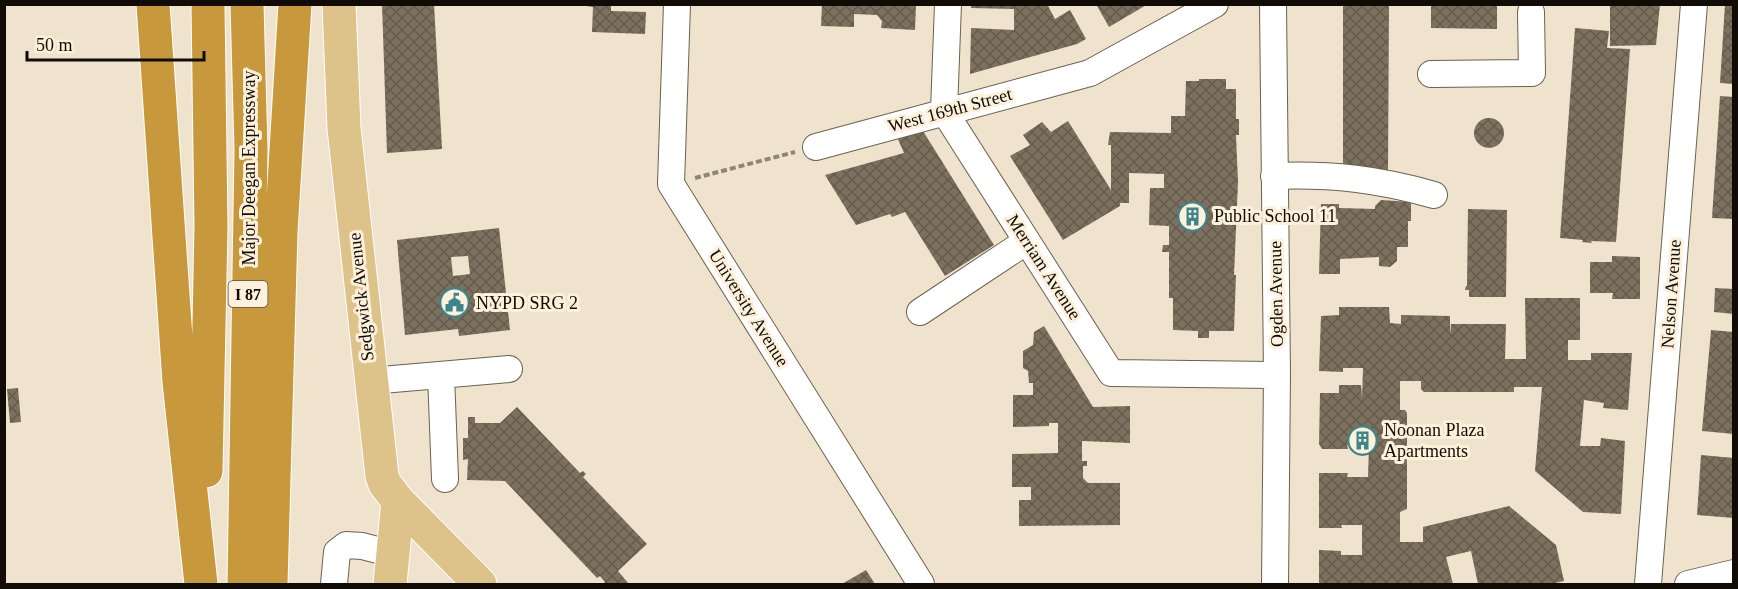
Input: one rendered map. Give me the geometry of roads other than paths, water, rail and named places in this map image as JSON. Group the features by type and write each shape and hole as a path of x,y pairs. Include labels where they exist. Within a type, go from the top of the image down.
{"highway":[{"path":"153,4 179,382 203,585"},
{"path":"188,4 210,138"},
{"name":"I 87","path":"203,585 211,227 208,4"},
{"name":"Major Deegan Expressway","path":"244,585 251,149 246,4"},
{"path":"271,585 281,232 295,4"}],"main road":[{"name":"Sedgwick Avenue","path":"339,4 340,75 344,128 381,476 398,501 480,585"},
{"path":"392,569 398,501"}],"street":[{"name":"University Avenue","path":"676,4 671,184 921,585"},
{"path":"944,111 948,4"},
{"name":"West 169th Street","path":"816,147 1090,73 1215,4"},
{"name":"Ogden Avenue","path":"1273,4 1275,585"},
{"name":"Nelson Avenue","path":"1648,585 1694,4"},
{"path":"1431,74 1532,73 1531,12"},
{"name":"Merriam Avenue","path":"944,111 1112,373 1276,375"},
{"path":"1274,176 1352,177 1393,184 1434,195"},
{"path":"920,312 1027,241"},
{"path":"370,381 509,369"},
{"path":"441,375 445,479"},
{"path":"334,585 337,552 346,545 362,546 392,569"},
{"path":"1688,585 1734,573"}],"place":[{"name":"Public School 11","path":"1193,216"},
{"name":"NYPD SRG 2","path":"455,303"},
{"name":"Noonan Plaza Apartments","path":"1363,440"}]}
